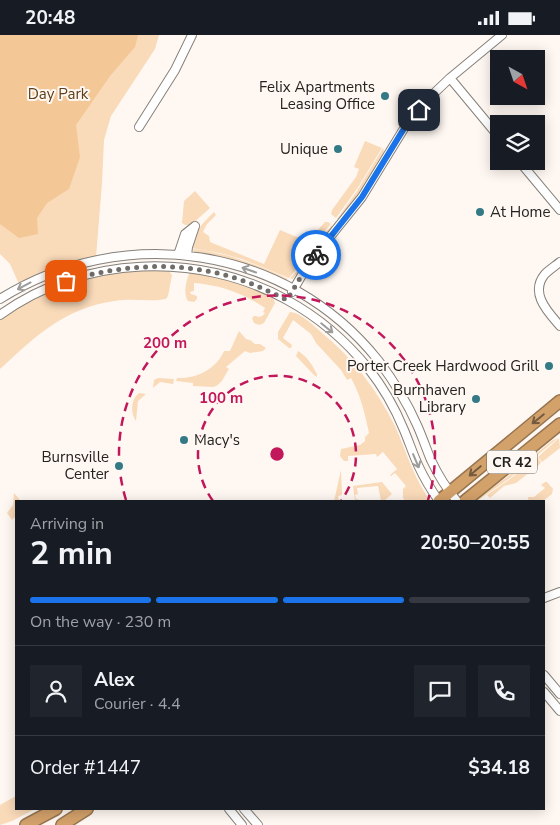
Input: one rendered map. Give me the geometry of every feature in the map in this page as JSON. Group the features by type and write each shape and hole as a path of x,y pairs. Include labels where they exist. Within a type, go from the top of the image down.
{"highway":[{"name":"CR 42","path":"453,497 560,401"},
{"name":"CR 42","path":"466,500 560,424"},
{"path":"481,488 512,471 552,437 560,436"},
{"path":"26,825 54,810"},
{"path":"62,825 86,810"}],"street":[{"path":"139,127 175,70 192,35"},
{"path":"287,300 309,263 362,197 408,122 450,78 502,35"},
{"path":"450,78 490,126"},
{"path":"527,170 560,210"},
{"path":"178,255 185,234 195,227 187,255"},
{"path":"0,299 62,269 86,262 136,254 162,253 187,255 243,267 268,277 294,289 320,306 341,323 378,361 405,403 440,479 453,497"},
{"path":"560,262 544,275 539,285 539,294 543,306 560,326"},
{"path":"0,315 34,295 66,281 101,272 148,266 185,268 216,273 245,281 287,300 318,320 345,343 368,369 383,389 395,410 423,476 438,500"},
{"path":"545,598 560,592"},
{"path":"545,676 560,694"},
{"path":"545,693 560,711"},
{"path":"230,810 242,825"},
{"path":"245,810 258,825"}],"green space":[{"name":"Day Park","path":"0,35 159,35 155,49 111,116 104,140 96,257 76,262 19,284 10,264 0,254"},
{"path":"365,141 382,148 359,186 336,218 331,214 332,210 356,177 359,169 354,167"},
{"path":"383,148 384,151 363,188 341,218 337,219 357,191"},
{"path":"195,191 210,208 191,225 185,225 182,223 184,201"},
{"path":"214,212 216,215 207,224 203,232 209,236 210,242 264,264 280,230 299,238 302,242 304,240 307,242 325,222 331,224 289,278 242,259 191,248 197,232"},
{"path":"332,225 332,228 312,251 293,279 290,278 298,270 300,264"},
{"path":"192,249 242,260 288,279 286,281 244,264 200,254"},
{"path":"141,270 169,271 172,275 166,299 121,300 81,310 52,325 26,345 0,369 0,320 3,317 36,299 69,285 121,272"},
{"path":"190,272 250,288 271,296 275,303 264,323 259,325 254,323 252,318 254,316 262,316 265,313 263,312 265,308 231,291 194,283 194,291 190,292 197,296 197,299 194,302 188,301 186,298 186,287"},
{"path":"290,312 294,313 307,320 354,364 372,387 395,426 428,500 404,500 403,489 406,486 395,473 390,475 397,469 383,452 377,457 376,454 348,456 348,461 344,461 340,456 341,449 360,445 365,441 365,437 369,433 360,398 351,378 347,380 341,370 316,343 311,334 293,320 283,338 292,345 291,348 278,339 278,332"},
{"path":"239,331 246,339 266,348 263,351 250,353 245,351 226,367 229,369 221,382 216,386 193,386 193,383 176,381 177,378 198,375 210,368 224,351 230,351"},
{"path":"298,351 309,361 317,377 296,356"},
{"path":"158,378 174,379 173,384 160,382 153,388 154,380"},
{"path":"139,393 146,394 138,401 136,421 132,406 134,399"},
{"path":"558,438 510,478 478,500 474,500 507,477"},
{"path":"559,438 560,448 542,462 538,457"},
{"path":"537,457 541,462 540,464 516,483 504,486 490,498 487,495 510,479"},
{"path":"341,470 342,495 338,496 339,500 334,500"},
{"path":"382,482 392,494 385,500 381,500 378,486 357,488 358,494 355,495 358,500 355,500 353,486"},
{"path":"547,482 553,489 552,494 544,500 528,500 528,497 534,497 545,488 541,485"},
{"path":"14,493 20,500 15,500 15,517 12,520 7,513 13,505"},
{"path":"15,797 15,810 33,810 0,825 0,805"}],"shaded area":[{"name":"Day Park","path":"0,35 138,35 135,47 110,76 76,125 80,157 69,189 47,203 37,218 38,234 19,238 0,224"}],"way so far":[{"path":"66,281 101,272 136,267 185,268 239,279 287,300 309,263 316,255"}],"place":[{"name":"Felix Apartments Leasing Office","path":"385,96"},
{"name":"Unique","path":"338,149"},
{"name":"At Home","path":"480,212"},
{"name":"Porter Creek Hardwood Grill","path":"549,366"},
{"name":"Burnhaven Library","path":"476,399"},
{"name":"Macy's","path":"184,440"},
{"name":"Burnsville Center","path":"119,466"}],"route":[{"path":"316,255 362,197 408,122 419,110"}]}
